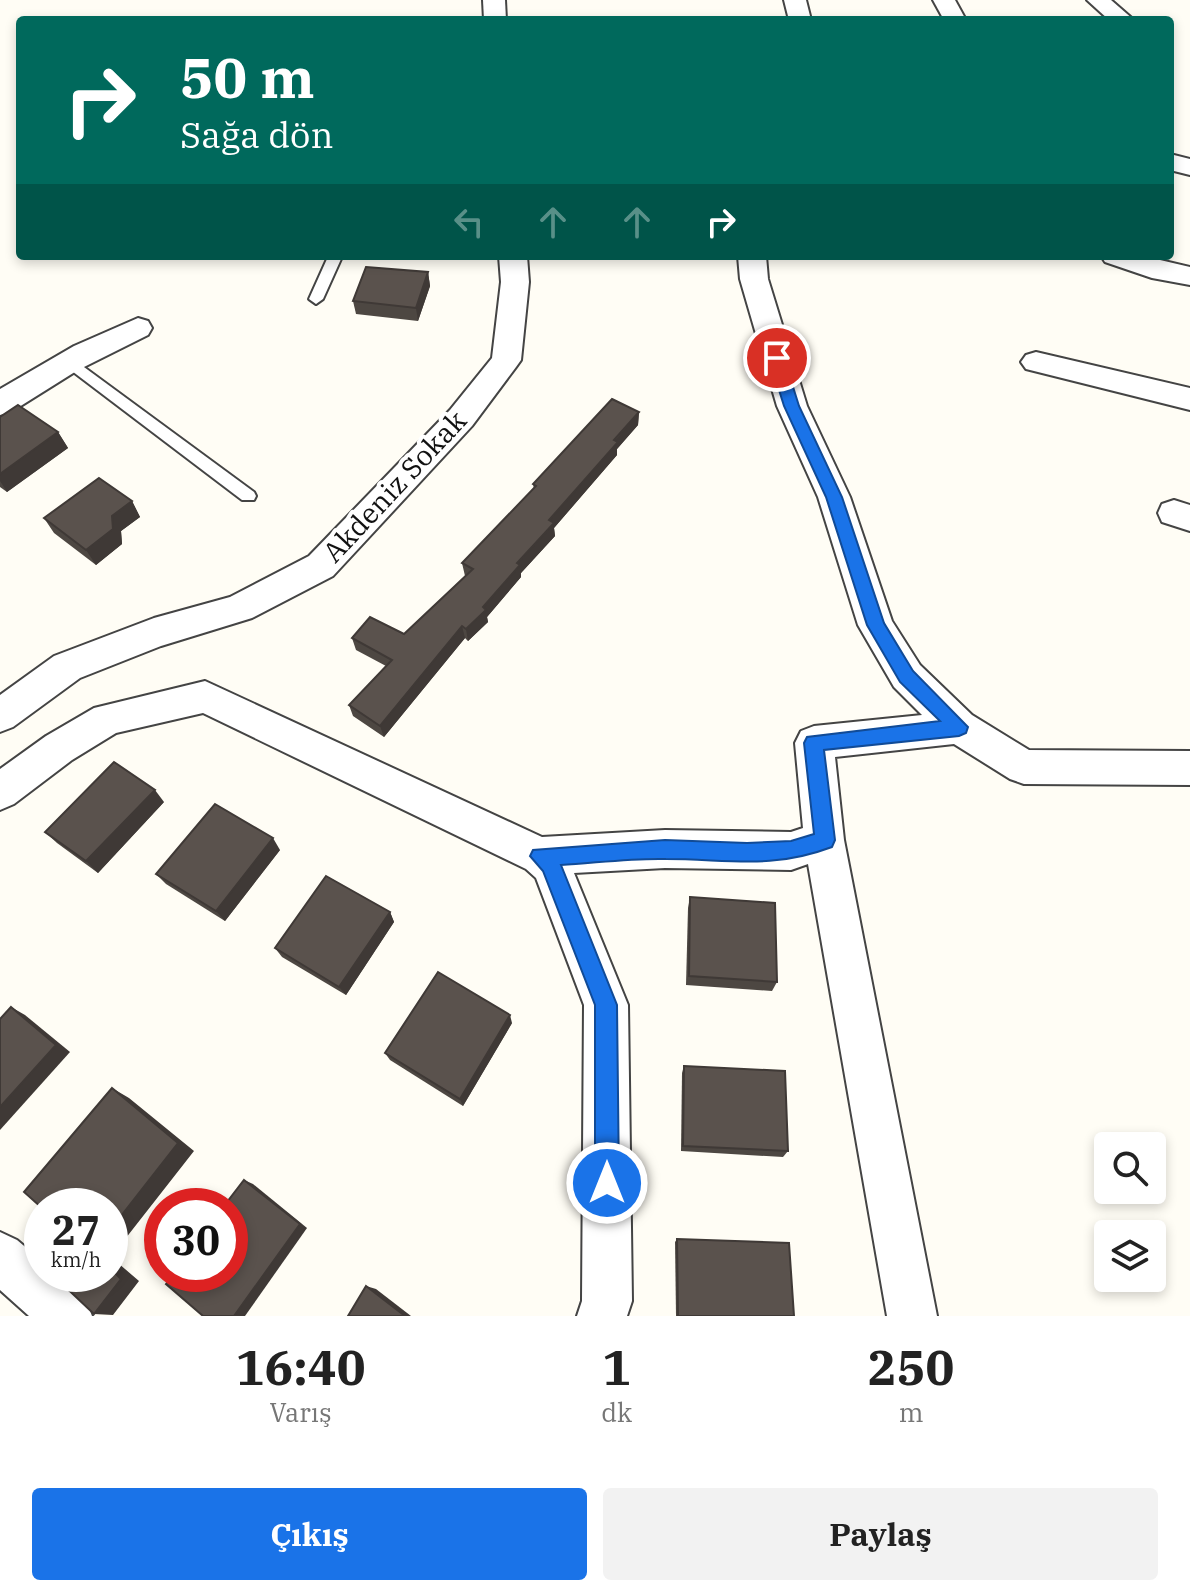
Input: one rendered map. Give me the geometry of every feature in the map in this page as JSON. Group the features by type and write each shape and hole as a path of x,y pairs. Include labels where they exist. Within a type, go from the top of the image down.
{"street":[{"path":"1098,0 1118,16"},
{"name":"Akdeniz Sokak","path":"0,716 67,667 154,633 240,608 321,566 461,418 506,360 515,282 513,260"},
{"path":"752,260 754,279 792,406 834,497 876,625 907,676 959,727 1024,767 1190,768"},
{"path":"1127,260 1162,272 1190,276"},
{"path":"0,404 69,361 138,328"},
{"path":"1036,362 1190,399"},
{"path":"0,792 59,748 107,719 205,697 540,856 551,865 606,1005 607,1301 602,1316"},
{"path":"912,1316 824,840 814,743 959,727"},
{"path":"540,856 665,849 747,853 791,851 824,840"},
{"path":"0,1257 67,1316"}],"lane":[{"path":"316,299 334,260"},
{"path":"69,361 248,496"}],"building":[{"path":"366,267 428,272 416,308 353,301"},
{"path":"612,399 639,412 614,440 618,442 549,520 554,523 517,563 520,565 483,607 486,610 466,629 462,626 380,726 349,705 392,660 352,638 370,617 404,634 473,569 462,563 536,486 533,484"},
{"path":"18,405 58,432 0,474 0,417"},
{"path":"99,478 132,501 112,516 113,529 86,550 44,518"},
{"path":"114,762 155,790 86,861 45,832"},
{"path":"215,804 273,838 216,911 156,874"},
{"path":"326,876 390,912 339,987 275,948"},
{"path":"690,897 775,903 777,982 689,976"},
{"path":"438,972 510,1015 460,1099 385,1053"},
{"path":"11,1007 56,1045 0,1107 0,1019"},
{"path":"684,1066 785,1071 788,1151 683,1146"},
{"path":"112,1088 178,1143 128,1207 128,1188 27,1188"},
{"path":"244,1180 300,1224 234,1316 203,1316 175,1292 248,1292 248,1188 238,1188"},
{"path":"677,1239 789,1243 794,1316 678,1316"},
{"path":"366,1286 405,1316 348,1316"},
{"path":"71,1292 111,1292 94,1314"}],"route":[{"path":"607,1183 606,1005 551,865 540,856 665,849 747,853 791,851 824,840 814,743 959,727 907,676 876,625 834,497 792,406 777,358"}]}
